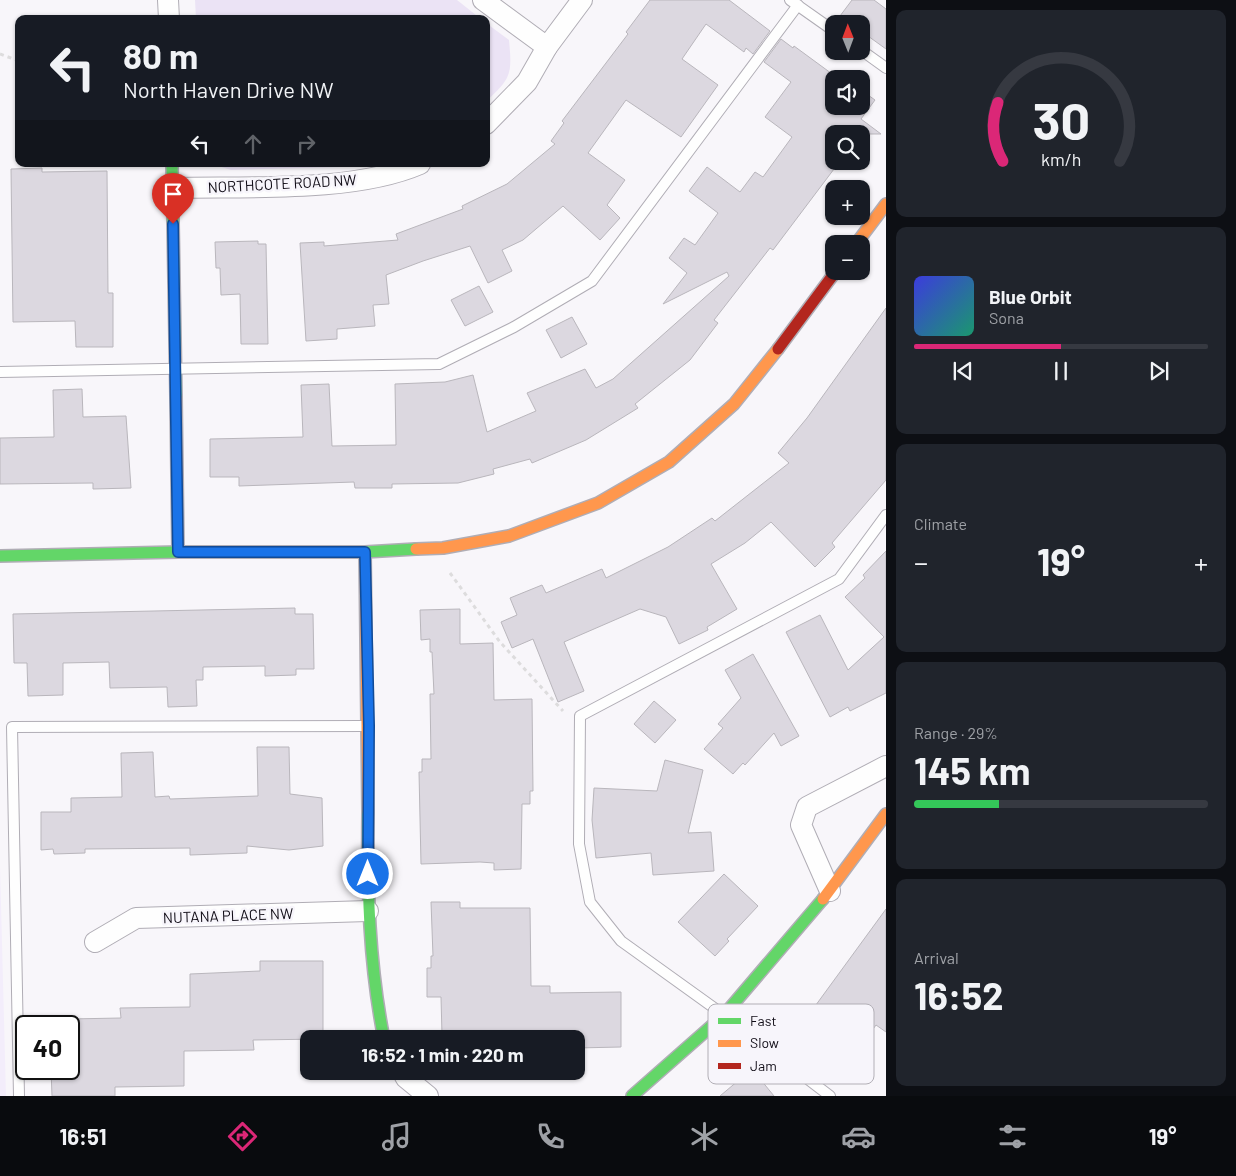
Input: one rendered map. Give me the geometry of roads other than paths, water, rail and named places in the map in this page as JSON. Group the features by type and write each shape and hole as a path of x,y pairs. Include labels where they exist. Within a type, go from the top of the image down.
{"street":[{"path":"168,0 169,15"},
{"path":"483,0 547,47"},
{"path":"490,120 527,82 547,47 582,0"},
{"path":"172,167 178,552"},
{"name":"NORTHCOTE ROAD NW","path":"172,188 325,184 365,179 409,167"},
{"path":"863,235 886,204"},
{"path":"0,556 178,552 365,552 443,548 509,536 598,504 669,462 734,404 786,340 829,280"},
{"path":"365,552 369,726 368,910 376,1001 382,1030"},
{"path":"830,891 801,825 807,807 886,766"},
{"path":"733,1004 830,891 886,814"},
{"name":"NUTANA PLACE NW","path":"95,942 136,918 368,910"},
{"path":"632,1096 708,1029"},
{"path":"408,1080 428,1096"}],"lane":[{"path":"0,372 439,364 514,327 592,281 655,198 794,3 825,25"},
{"path":"870,56 886,68"},
{"path":"709,1004 621,941 590,902 579,844 580,716 839,579 886,515"},
{"path":"19,1096 12,727 369,726"},
{"path":"814,1084 830,1096"}]}
